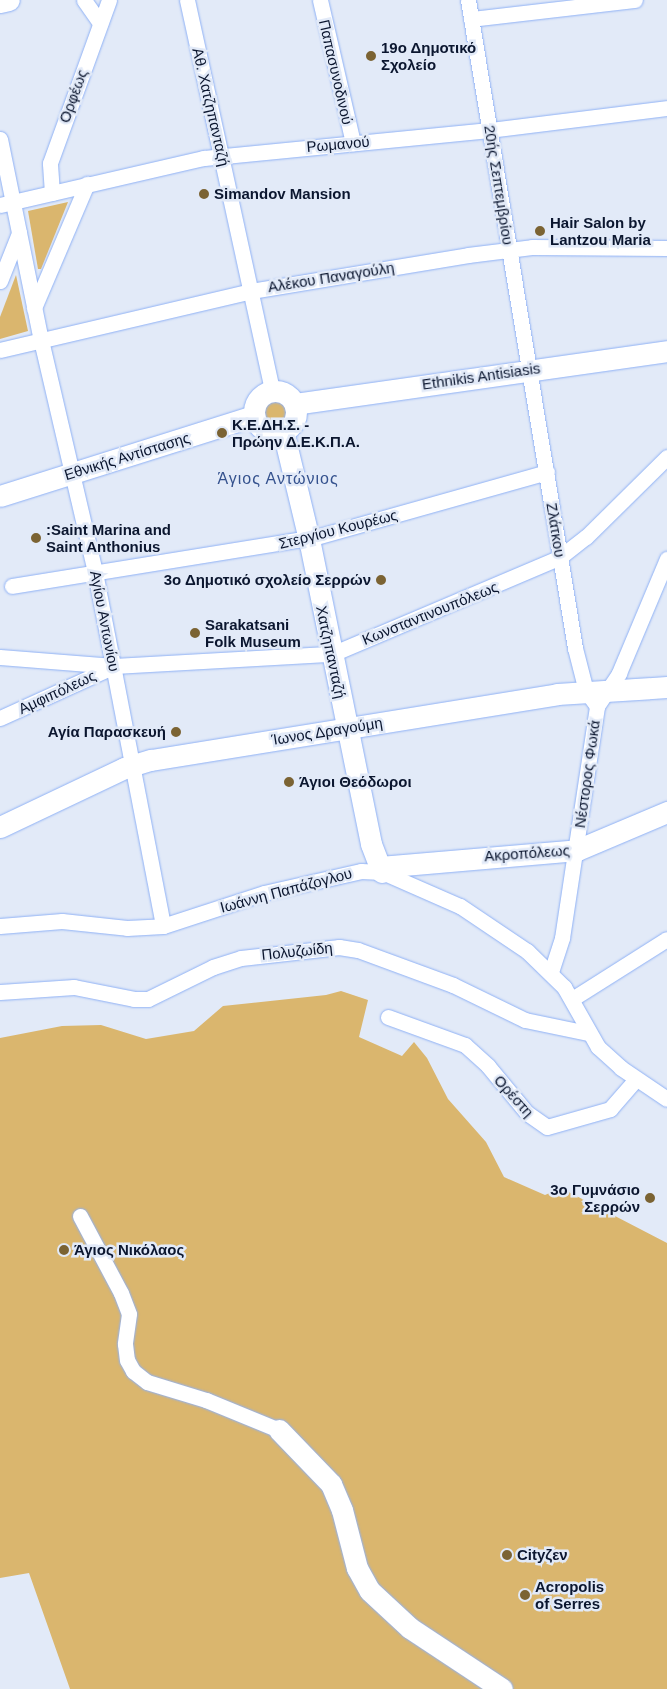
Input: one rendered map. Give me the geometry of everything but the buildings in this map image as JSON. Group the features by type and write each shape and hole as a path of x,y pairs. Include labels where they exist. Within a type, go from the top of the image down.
{"street":[{"path":"0,2 9,0"},
{"path":"84,0 100,23"},
{"name":"Ορφέως","path":"52,193 50,163 108,0"},
{"name":"Αθ. Χατζηπανταζή","path":"187,0 272,391"},
{"name":"Παπασυνοδινού","path":"320,0 353,143"},
{"name":"20ής Σεπτεμβρίου","path":"468,0 529,369"},
{"path":"471,19 635,0"},
{"name":"Ρωμανού","path":"6,203 222,155 490,130 667,108"},
{"name":"Αγίου Αντωνίου","path":"0,139 6,203 19,233 41,340 95,572 134,764 163,926"},
{"path":"34,308 87,184"},
{"path":"0,281 19,233"},
{"name":"Αλέκου Παναγούλη","path":"0,350 251,291 509,249 667,248"},
{"name":"Ethnikis Antisiasis","path":"295,404 529,369 667,351"},
{"name":"Ζλάτκου","path":"529,369 575,648 592,698"},
{"path":"272,391 283,392 295,404 294,422 283,431 265,430 254,416 258,400 272,391"},
{"name":"Εθνικής Αντίστασης","path":"0,496 254,416"},
{"name":"Χατζηπανταζή","path":"283,431 309,539 373,851 381,869"},
{"name":"Κωνσταντινουπόλεως","path":"0,657 114,666 332,654 560,557 586,537 667,458"},
{"name":"Στεργίου Κουρέως","path":"12,586 309,539 547,472"},
{"path":"610,689 667,559"},
{"path":"67,663 72,684"},
{"name":"Αμφιπόλεως","path":"0,718 114,666"},
{"name":"Ίωνος Δραγούμη","path":"0,827 134,764 347,728 592,698 610,689 667,688"},
{"name":"Νέστορος Φωκά","path":"551,972 561,944 577,850 592,698"},
{"name":"Ακροπόλεως","path":"381,869 577,850 667,812"},
{"name":"Ιωάννη Παπάζογλου","path":"0,926 62,920 128,928 163,926 264,893 361,871 381,869 471,912 527,951 551,972 572,999 588,1034 607,1056 636,1079 667,1099"},
{"path":"572,999 667,939"},
{"name":"Πολυζωίδη","path":"0,992 74,987 134,999 148,999 213,967 241,958 306,949 348,948 453,985 525,1020 588,1034"},
{"name":"Ορέστη","path":"388,1017 465,1045 488,1066 526,1113 547,1127 610,1109 636,1079"},
{"path":"80,1216 122,1293 129,1314 125,1344 127,1360 133,1372 147,1382 206,1400 280,1430 331,1484 342,1510 357,1568 370,1591 410,1628 502,1689"}],"shaded area":[{"path":"68,202 41,269 38,269 28,211"},
{"path":"16,275 28,331 0,339 0,317"},
{"path":"275,397 286,401 290,412 286,423 275,427 264,423 260,412 264,401"},
{"path":"341,991 368,1000 359,1037 402,1056 414,1042 427,1058 448,1099 486,1142 504,1177 545,1195 561,1188 667,1243 667,1689 70,1689 29,1573 0,1578 0,1038 62,1026 101,1025 146,1039 194,1031 223,1006 326,995"}],"place":[{"name":"19ο Δημοτικό Σχολείο","path":"371,56"},
{"name":"Simandov Mansion","path":"204,194"},
{"name":"Hair Salon by Lantzou Maria","path":"540,231"},
{"name":"Κ.Ε.ΔΗ.Σ. - Πρώην Δ.Ε.Κ.Π.Α.","path":"222,433"},
{"name":":Saint Marina and Saint Anthonius","path":"36,538"},
{"name":"3ο Δημοτικό σχολείο Σερρών","path":"381,580"},
{"name":"Sarakatsani Folk Museum","path":"195,633"},
{"name":"Αγία Παρασκευή","path":"176,732"},
{"name":"Άγιοι Θεόδωροι","path":"289,782"},
{"name":"3ο Γυμνάσιο Σερρών","path":"650,1198"},
{"name":"Άγιος Νικόλαος","path":"64,1250"},
{"name":"Cityζεν","path":"507,1555"},
{"name":"Acropolis of Serres","path":"525,1595"}],"district":[{"name":"Άγιος Αντώνιος","path":"278,479"}]}
